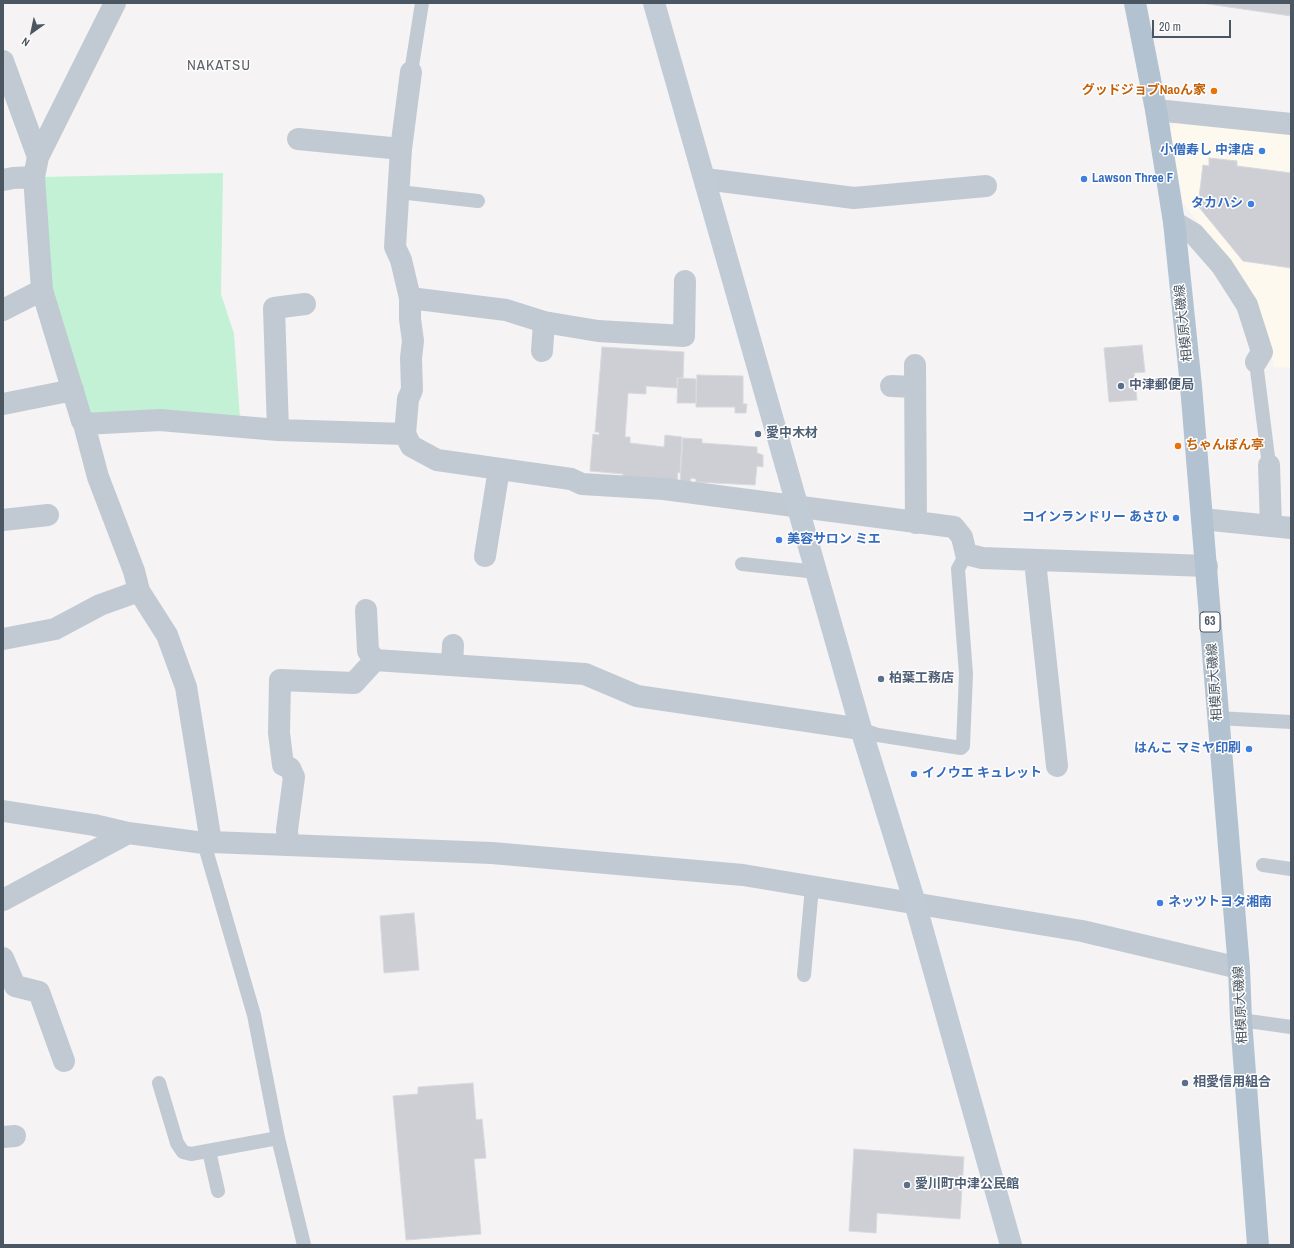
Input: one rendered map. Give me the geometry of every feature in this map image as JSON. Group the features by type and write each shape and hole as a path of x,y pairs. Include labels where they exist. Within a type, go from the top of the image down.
{"main road":[{"name":"相模原大磯線","path":"1135,3 1156,110 1174,222 1191,386 1217,718 1239,968 1241,1020 1258,1245"}],"street":[{"path":"3,180 13,178 36,167 114,3"},
{"path":"654,3 862,729 914,903 1011,1245"},
{"path":"3,61 7,88 36,167 42,290 84,424 98,477 134,571 139,591 167,635 186,687 207,843"},
{"path":"411,72 401,148 395,247 401,260 410,298 410,319 413,341 411,358 412,390 408,399 405,434 411,446 437,460 571,479 582,484 664,489 954,527 962,537 966,554 982,558 1206,566"},
{"path":"1156,110 1291,124"},
{"path":"298,139 401,148"},
{"path":"705,179 854,198 986,186"},
{"path":"1174,222 1194,234 1222,266 1247,305 1262,352 1256,362"},
{"path":"410,298 506,310 544,322 598,331 684,336 685,281"},
{"path":"3,310 42,290"},
{"path":"278,430 274,308 305,304"},
{"path":"542,351 544,322"},
{"path":"915,365 916,523"},
{"path":"891,386 915,387"},
{"path":"3,404 73,390"},
{"path":"84,424 160,420 278,430 405,434"},
{"path":"1202,519 1281,527 1269,465"},
{"path":"485,556 499,469"},
{"path":"3,520 48,515"},
{"path":"1035,561 1057,766"},
{"path":"3,640 56,629 100,605 139,591"},
{"path":"366,610 368,651 375,660"},
{"path":"288,845 287,830 294,777 290,768 283,765 279,733 280,680 354,683 375,660 452,655 584,674 637,696 862,729"},
{"path":"3,811 94,825 128,833 207,843 492,853 743,875 1082,931 1239,968"},
{"path":"3,900 128,833"},
{"path":"3,958 15,986 39,992 54,1049"}],"lane":[{"path":"411,72 422,3"},
{"path":"399,192 478,201"},
{"path":"1256,362 1269,465"},
{"path":"862,729 878,735 961,748 963,746 966,674 958,569 966,554"},
{"path":"742,564 817,572"},
{"path":"1217,718 1291,722"},
{"path":"207,843 254,1015 278,1138 304,1245"},
{"path":"1263,865 1291,869"},
{"path":"804,975 812,887"},
{"path":"1241,1020 1291,1027"},
{"path":"159,1083 177,1143 183,1152 191,1154 278,1138"},
{"path":"209,1151 218,1190"}],"shaded area":[{"path":"1179,119 1291,131 1291,368 1274,367 1266,334 1234,266 1183,203 1170,130"}],"green space":[{"path":"223,173 221,294 234,334 240,419 87,421 49,300 41,177"}],"building":[{"path":"1201,3 1291,3 1291,16"},
{"path":"1209,158 1237,161 1237,166 1291,173 1291,268 1243,261 1198,206 1203,165 1209,166"},
{"name":"中津郵便局","path":"1142,345 1145,372 1134,373 1137,400 1109,402 1104,348"},
{"path":"602,347 684,352 683,378 677,378 677,388 646,386 646,394 628,393 625,437 630,437 630,443 664,447 665,435 682,437 680,473 678,472 677,481 623,477 623,474 590,471 593,434 599,435 599,432 595,432"},
{"path":"697,375 743,376 743,404 747,404 746,413 735,413 735,407 696,407"},
{"path":"678,378 696,379 696,403 677,403"},
{"path":"683,438 702,439 702,443 757,447 757,453 763,455 763,467 757,466 755,485 696,482 696,479 691,478 690,482 680,482"},
{"path":"414,913 419,970 384,973 380,916"},
{"path":"473,1083 476,1120 482,1119 486,1158 474,1159 481,1234 406,1240 393,1096 418,1094 418,1087"},
{"name":"愛川町中津公民館","path":"854,1149 964,1157 960,1219 877,1213 876,1233 849,1231"}],"place":[{"name":"グッドジョブNaoん家","path":"1214,91"},
{"name":"小僧寿し 中津店","path":"1262,151"},
{"name":"Lawson Three F","path":"1084,179"},
{"name":"タカハシ","path":"1251,204"},
{"name":"中津郵便局","path":"1121,386"},
{"name":"愛中木材","path":"758,434"},
{"name":"ちゃんぽん亭","path":"1178,446"},
{"name":"コインランドリー あさひ","path":"1176,518"},
{"name":"美容サロン ミエ","path":"779,540"},
{"name":"柏葉工務店","path":"881,679"},
{"name":"はんこ マミヤ印刷","path":"1249,749"},
{"name":"イノウエ キュレット","path":"914,774"},
{"name":"ネッツトヨタ湘南","path":"1160,903"},
{"name":"相愛信用組合","path":"1185,1083"},
{"name":"愛川町中津公民館","path":"907,1185"}],"district":[{"name":"NAKATSU","path":"219,66"}]}
